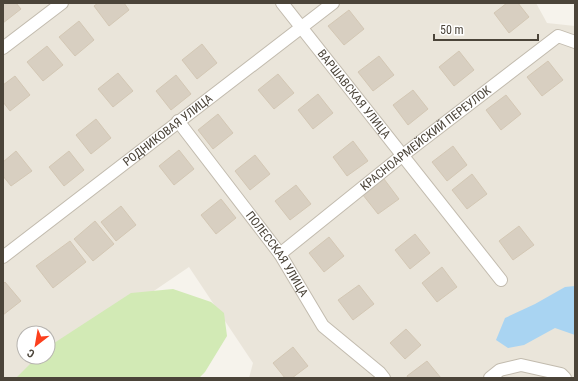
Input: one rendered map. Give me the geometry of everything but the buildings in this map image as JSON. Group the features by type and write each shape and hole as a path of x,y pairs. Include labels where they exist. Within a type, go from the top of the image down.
{"street":[{"path":"3,48 62,3"},
{"name":"ВАРШАВСКАЯ УЛИЦА","path":"282,3 501,280"},
{"name":"РОДНИКОВАЯ УЛИЦА","path":"3,257 333,3"},
{"name":"КРАСНОАРМЕЙСКИЙ ПЕРЕУЛОК","path":"280,254 403,155 558,36 575,42"},
{"name":"ПОЛЕССКАЯ УЛИЦА","path":"178,122 280,254 323,326 380,373 384,378"},
{"path":"490,378 500,370 521,365 563,376"}],"shaded area":[{"path":"3,3 536,3 547,23 575,26 575,378 249,378 253,363 189,267 56,358 56,325 16,325 16,365 45,365 26,378 3,378"}],"green space":[{"path":"173,289 211,302 224,313 227,336 205,372 199,378 16,378 29,365 56,365 56,342 131,293"}],"water":[{"path":"575,286 575,335 555,328 524,345 508,348 496,340 505,318 535,304 565,287"}]}
